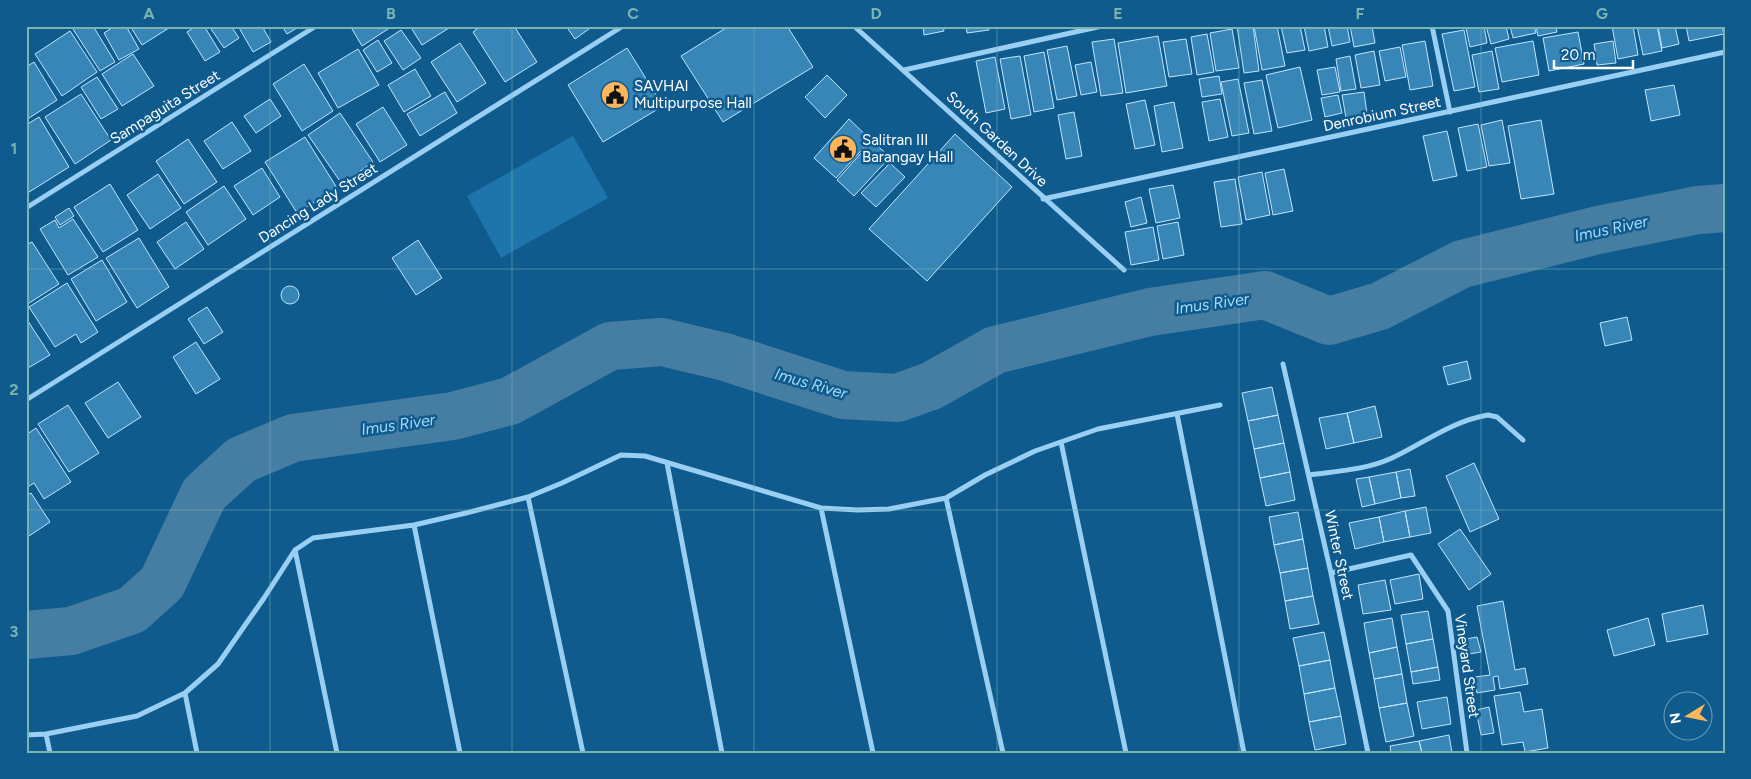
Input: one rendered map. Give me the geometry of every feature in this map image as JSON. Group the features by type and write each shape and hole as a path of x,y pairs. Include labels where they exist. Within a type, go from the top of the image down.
{"street":[{"name":"Sampaguita Street","path":"26,208 316,26"},
{"name":"Dancing Lady Street","path":"26,400 624,26"},
{"name":"South Garden Drive","path":"854,26 1043,199 1124,270"},
{"path":"904,70 1102,26"},
{"path":"1432,26 1450,112"},
{"name":"Denrobium Street","path":"1043,199 1725,52"},
{"name":"Winter Street","path":"1283,364 1331,573 1368,753"},
{"path":"26,735 46,734 137,716 184,693 218,664 295,550 313,538 414,525 528,496 562,483 622,455 645,456 821,508 889,509 946,498 985,475 1035,451 1098,429 1220,405"},
{"path":"1177,414 1244,753"},
{"path":"1309,475 1358,468 1391,458 1430,436 1488,415 1497,417 1523,440"},
{"path":"1061,442 1126,753"},
{"path":"667,463 722,753"},
{"path":"528,496 583,753"},
{"path":"946,498 1003,753"},
{"path":"821,508 873,753"},
{"path":"414,525 460,753"},
{"path":"295,550 337,753"},
{"name":"Vineyard Street","path":"1331,573 1411,555 1448,612 1467,753"},
{"path":"184,693 197,753"},
{"path":"46,734 50,753"}],"shaded area":[{"path":"573,136 608,198 501,258 467,196"}],"building":[{"path":"71,26 93,26 115,62 100,71"},
{"path":"115,26 126,26 139,49 119,60 104,33"},
{"path":"130,26 172,26 142,45"},
{"path":"196,26 204,26 220,52 205,61 187,32"},
{"path":"209,26 231,26 239,38 224,48"},
{"path":"238,26 262,26 271,42 253,52"},
{"path":"282,26 300,26 287,34"},
{"path":"357,26 391,27 362,46 352,29"},
{"path":"410,26 447,26 449,28 422,45"},
{"path":"481,26 514,26 537,62 505,82 473,32"},
{"path":"566,26 593,26 575,39"},
{"path":"729,26 787,26 813,67 723,122 681,56"},
{"path":"923,26 943,26 944,31 924,35"},
{"path":"966,26 989,26 989,30 967,33"},
{"path":"1237,26 1253,26 1259,71 1244,73"},
{"path":"1254,26 1277,26 1285,66 1262,70"},
{"path":"1281,26 1300,26 1305,50 1287,53"},
{"path":"1304,26 1324,26 1328,47 1309,51"},
{"path":"1328,26 1347,26 1350,42 1332,46"},
{"path":"1350,26 1372,26 1375,43 1354,47"},
{"path":"1484,26 1487,43 1470,47 1466,28"},
{"path":"1486,26 1506,26 1509,39 1491,44"},
{"path":"1510,26 1534,26 1536,33 1513,38"},
{"path":"1536,26 1556,26 1557,32 1538,36"},
{"path":"1612,26 1633,26 1638,55 1618,59"},
{"path":"1637,26 1657,26 1662,51 1643,55"},
{"path":"1658,26 1675,26 1679,44 1662,48"},
{"path":"1686,26 1722,26 1724,34 1689,41"},
{"path":"1232,29 1239,68 1216,71 1210,33"},
{"path":"401,30 421,58 403,70 384,41"},
{"path":"1464,30 1475,87 1454,91 1442,34"},
{"path":"70,31 97,72 62,96 35,54"},
{"path":"1578,32 1584,64 1549,71 1543,38"},
{"path":"1207,34 1214,72 1197,75 1191,37"},
{"path":"1158,36 1167,86 1126,93 1118,43"},
{"path":"1114,39 1123,93 1101,96 1092,42"},
{"path":"1186,39 1192,74 1169,77 1163,42"},
{"path":"378,40 392,63 377,72 363,50"},
{"path":"1425,41 1433,86 1410,90 1402,45"},
{"path":"1533,41 1539,75 1502,82 1495,48"},
{"path":"1613,41 1616,63 1597,65 1594,44"},
{"path":"460,43 486,83 457,102 431,62"},
{"path":"1067,46 1077,96 1057,100 1047,50"},
{"path":"1400,47 1406,77 1385,81 1379,51"},
{"name":"SAVHAI Multipurpose Hall","path":"627,48 663,106 603,142 568,85"},
{"path":"358,49 379,85 338,108 318,73"},
{"path":"1374,51 1380,85 1361,88 1355,55"},
{"path":"1492,51 1499,89 1479,92 1472,55"},
{"path":"1044,52 1054,108 1034,112 1024,56"},
{"path":"133,54 154,86 122,106 102,74"},
{"path":"1020,56 1031,115 1011,119 1000,59"},
{"path":"1350,56 1356,89 1341,91 1336,59"},
{"path":"995,57 1005,109 986,113 976,61"},
{"path":"34,62 57,100 26,120 26,67"},
{"path":"1091,62 1097,92 1081,95 1075,65"},
{"path":"304,64 333,111 302,131 273,84"},
{"path":"1300,67 1312,120 1278,128 1266,75"},
{"path":"1335,67 1340,92 1322,95 1317,70"},
{"path":"415,69 431,96 404,112 388,85"},
{"path":"827,75 847,95 825,118 805,97"},
{"path":"1219,76 1222,94 1202,97 1199,79"},
{"path":"97,77 118,109 101,119 81,87"},
{"path":"1238,79 1249,133 1232,136 1221,82"},
{"path":"1262,80 1272,131 1254,134 1244,83"},
{"path":"1674,85 1680,115 1651,121 1645,90"},
{"path":"445,92 457,113 420,136 407,114"},
{"path":"1364,92 1367,114 1346,118 1342,95"},
{"path":"81,94 111,140 75,164 45,117"},
{"path":"1338,95 1342,113 1325,117 1321,98"},
{"path":"270,99 281,116 256,133 244,116"},
{"path":"1220,99 1228,137 1209,141 1202,102"},
{"path":"1145,100 1155,145 1135,149 1126,104"},
{"path":"1174,102 1183,148 1162,152 1154,106"},
{"path":"383,107 407,145 380,162 356,124"},
{"path":"1074,112 1082,156 1066,159 1058,115"},
{"path":"340,113 373,162 342,184 308,135"},
{"path":"39,117 69,167 26,194 26,125"},
{"name":"Salitran III Barangay Hall","path":"849,119 871,140 836,178 814,158"},
{"path":"1502,120 1510,163 1489,166 1481,125"},
{"path":"1541,120 1554,194 1521,199 1508,126"},
{"path":"232,122 251,151 223,169 204,141"},
{"path":"1478,124 1487,167 1467,171 1458,128"},
{"path":"1447,131 1457,176 1433,181 1423,136"},
{"path":"955,134 1012,187 927,281 869,229"},
{"path":"305,137 337,188 297,213 265,162"},
{"path":"188,139 217,182 184,204 156,161"},
{"path":"872,141 890,157 854,196 837,180"},
{"path":"890,163 905,177 876,207 861,193"},
{"path":"262,168 280,197 253,215 234,186"},
{"path":"1284,169 1293,211 1273,215 1265,173"},
{"path":"1262,172 1270,215 1246,220 1238,177"},
{"path":"158,174 181,208 150,229 127,195"},
{"path":"1235,179 1242,224 1221,227 1214,182"},
{"path":"110,184 138,230 103,252 74,207"},
{"path":"1173,185 1180,218 1156,223 1149,189"},
{"path":"224,186 246,219 208,245 186,212"},
{"path":"1141,197 1147,223 1131,227 1125,202"},
{"path":"69,208 74,216 60,225 55,217"},
{"path":"73,219 98,257 68,275 40,229 55,220 59,228"},
{"path":"186,222 204,249 175,269 157,242"},
{"path":"1178,222 1184,255 1163,259 1157,226"},
{"path":"1153,227 1159,260 1131,265 1125,232"},
{"path":"139,238 169,287 137,308 106,258"},
{"path":"418,240 442,278 416,295 392,258"},
{"path":"32,242 59,284 26,305 26,245"},
{"path":"102,260 127,302 96,321 71,279"},
{"path":"67,283 98,332 81,343 76,334 55,347 29,307"},
{"path":"290,286 296,289 299,295 296,301 290,304 284,301 281,295 284,289"},
{"path":"207,307 223,332 204,344 188,319"},
{"path":"1627,317 1632,340 1605,346 1600,323"},
{"path":"26,318 50,355 28,368 26,366"},
{"path":"196,342 220,379 196,394 173,357"},
{"path":"1467,361 1471,379 1448,385 1443,367"},
{"path":"118,382 141,417 108,438 85,403"},
{"path":"1272,387 1278,415 1248,421 1242,393"},
{"path":"68,405 99,453 69,472 38,424"},
{"path":"1375,406 1382,437 1354,443 1347,413"},
{"path":"1347,413 1354,443 1326,449 1319,418"},
{"path":"1278,415 1284,443 1254,449 1248,421"},
{"path":"36,428 71,482 44,499 34,483 26,488 26,435"},
{"path":"1284,443 1290,472 1260,478 1254,449"},
{"path":"1474,463 1499,519 1470,532 1446,476"},
{"path":"1410,469 1415,496 1401,498 1396,472"},
{"path":"1290,472 1295,500 1266,506 1260,478"},
{"path":"1396,472 1401,498 1375,504 1369,477"},
{"path":"1369,477 1375,504 1362,507 1356,479"},
{"path":"31,493 50,522 26,538 26,496"},
{"path":"1426,507 1431,533 1410,537 1405,511"},
{"path":"1405,511 1410,537 1384,542 1379,517"},
{"path":"1298,512 1303,539 1274,545 1269,517"},
{"path":"1379,517 1384,542 1355,549 1349,523"},
{"path":"1460,529 1491,574 1469,590 1438,544"},
{"path":"1303,539 1308,568 1280,573 1274,545"},
{"path":"1308,568 1313,596 1285,601 1280,573"},
{"path":"1419,574 1423,599 1395,604 1390,580"},
{"path":"1385,580 1391,610 1363,614 1358,585"},
{"path":"1313,596 1319,624 1290,629 1285,601"},
{"path":"1503,601 1515,670 1525,668 1528,684 1500,689 1498,676 1493,677 1495,690 1477,693 1475,677 1490,675 1477,606"},
{"path":"1703,605 1708,634 1667,642 1662,614"},
{"path":"1428,611 1433,639 1406,644 1401,615"},
{"path":"1392,618 1397,647 1369,653 1364,623"},
{"path":"1648,618 1655,645 1614,656 1607,630"},
{"path":"1324,632 1330,660 1299,666 1293,638"},
{"path":"1477,637 1481,652 1469,654 1466,639"},
{"path":"1433,639 1438,667 1411,672 1406,644"},
{"path":"1397,647 1402,674 1374,679 1369,653"},
{"path":"1330,660 1335,688 1304,694 1299,666"},
{"path":"1438,667 1440,680 1413,684 1411,672"},
{"path":"1402,674 1407,703 1379,708 1374,679"},
{"path":"1335,688 1341,716 1309,722 1304,694"},
{"path":"1520,692 1524,712 1542,709 1548,748 1525,752 1523,742 1502,745 1494,696"},
{"path":"1447,697 1451,724 1422,729 1417,702"},
{"path":"1407,703 1414,736 1386,742 1379,708"},
{"path":"1489,707 1494,733 1481,735 1476,710"},
{"path":"1341,716 1346,744 1315,750 1309,722"},
{"path":"1449,735 1452,753 1422,753 1419,741"},
{"path":"1419,741 1422,753 1391,753 1390,746"}],"waterway":[{"name":"Imus River","path":"26,635 71,631 132,610 162,583 204,494 241,460 293,438 453,416 510,401 610,346 662,342 725,357 843,395 897,398 931,386 995,350 1150,312 1265,295 1329,321 1380,306 1462,264 1598,230 1698,210 1725,208"}],"place":[{"name":"SAVHAI Multipurpose Hall","path":"615,95"},
{"name":"Salitran III Barangay Hall","path":"843,149"}]}
